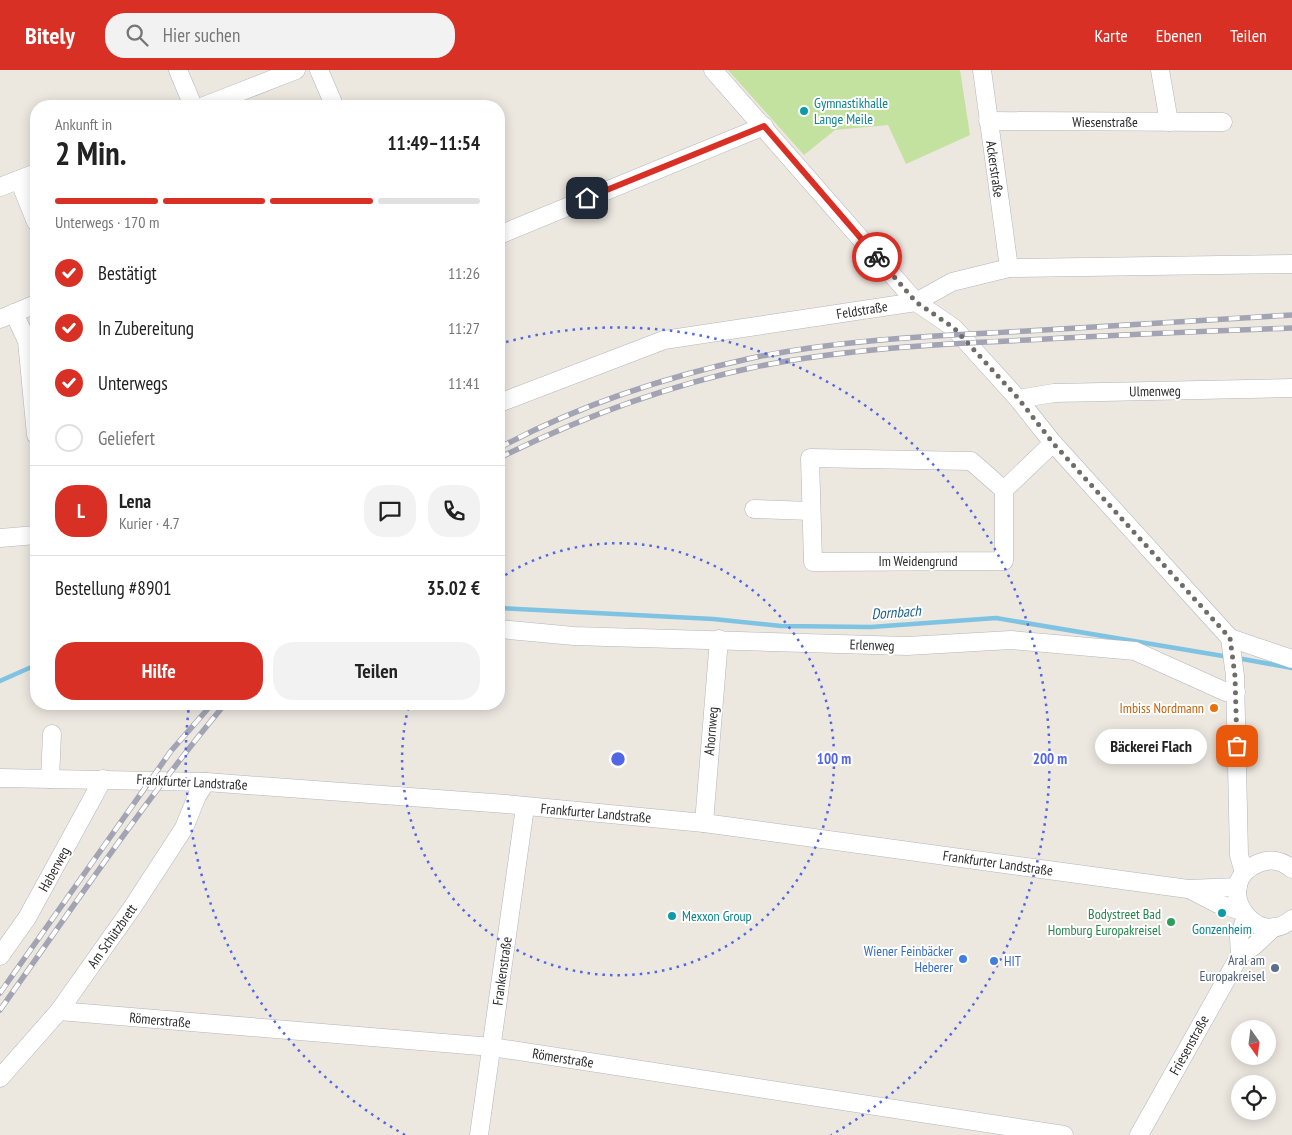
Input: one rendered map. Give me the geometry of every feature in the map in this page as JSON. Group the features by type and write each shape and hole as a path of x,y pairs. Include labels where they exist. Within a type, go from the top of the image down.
{"street":[{"path":"178,70 190,100"},
{"path":"219,100 296,70"},
{"path":"319,70 332,100"},
{"path":"713,70 764,126 916,302 954,328 1018,398 1053,443 1231,642 1292,659"},
{"name":"Ackerstraße","path":"982,70 1009,268"},
{"path":"1160,70 1169,122"},
{"name":"Wiesenstraße","path":"988,121 1222,122"},
{"path":"505,233 764,126"},
{"path":"0,188 30,175"},
{"path":"19,180 30,207"},
{"name":"Feldstraße","path":"505,400 664,340 916,302 952,282 1009,268 1292,264"},
{"path":"30,306 7,316 30,338"},
{"name":"Ulmenweg","path":"1018,398 1054,393 1292,388"},
{"path":"1004,490 1053,443"},
{"name":"Im Weidengrund","path":"810,458 971,461 1004,490 1004,561 813,562 810,458"},
{"path":"754,510 811,511"},
{"path":"0,538 30,536"},
{"name":"Erlenweg","path":"505,630 574,636 907,646 1010,640 1135,651 1226,692 1235,684"},
{"name":"Ahornweg","path":"704,824 719,639"},
{"path":"1231,642 1235,684 1241,880 1238,899 1244,914"},
{"path":"50,778 52,734"},
{"name":"Frankfurter Landstraße","path":"0,778 206,782 364,791 704,824 1188,889 1241,880"},
{"name":"Haberweg","path":"0,956 27,918 103,779"},
{"name":"Am Schützbrett","path":"0,1078 59,1011 132,908 184,828 197,796 206,782"},
{"name":"Frankenstraße","path":"479,1135 525,807"},
{"path":"1239,817 1250,848 1281,861"},
{"path":"1241,880 1253,865 1281,861"},
{"name":"Frankfurter Landstraße","path":"1188,889 1244,914 1254,923 1287,922"},
{"name":"Friesenstraße","path":"1240,955 1239,938 1244,914"},
{"name":"Friesenstraße","path":"1139,1135 1240,955 1287,922"},
{"name":"Römerstraße","path":"59,1011 492,1046 1064,1135"}],"green space":[{"path":"728,70 960,70 970,135 906,164 888,125 835,130 804,155"}],"waterway":[{"name":"Dornbach","path":"505,608 713,619 781,626 871,627 996,618 1229,657"},
{"name":"Dornbach","path":"1237,658 1292,668"},
{"name":"Dornbach","path":"0,681 30,668"}],"railway":[{"path":"505,445 559,419 622,394 719,366 820,346 924,337 1292,315"},
{"path":"505,455 592,417 656,394 722,375 789,361 856,352 925,346 1292,328"},
{"path":"0,993 171,751 207,710"},
{"path":"0,1010 137,816 220,710"}],"way so far":[{"path":"877,257 916,302 954,328 1018,398 1053,443 1230,638 1235,676 1237,746"}],"place":[{"name":"Gymnastikhalle Lange Meile","path":"804,111"},
{"name":"Imbiss Nordmann","path":"1214,708"},
{"name":"Bäckerei Flach","path":"1237,746"},
{"name":"Gonzenheim","path":"1222,913"},
{"name":"Mexxon Group","path":"672,916"},
{"name":"Bodystreet Bad Homburg Europakreisel","path":"1171,922"},
{"name":"Wiener Feinbäcker Heberer","path":"963,959"},
{"name":"HIT","path":"994,961"},
{"name":"Aral am Europakreisel","path":"1275,968"}],"route":[{"path":"587,198 764,126 877,257"}]}
